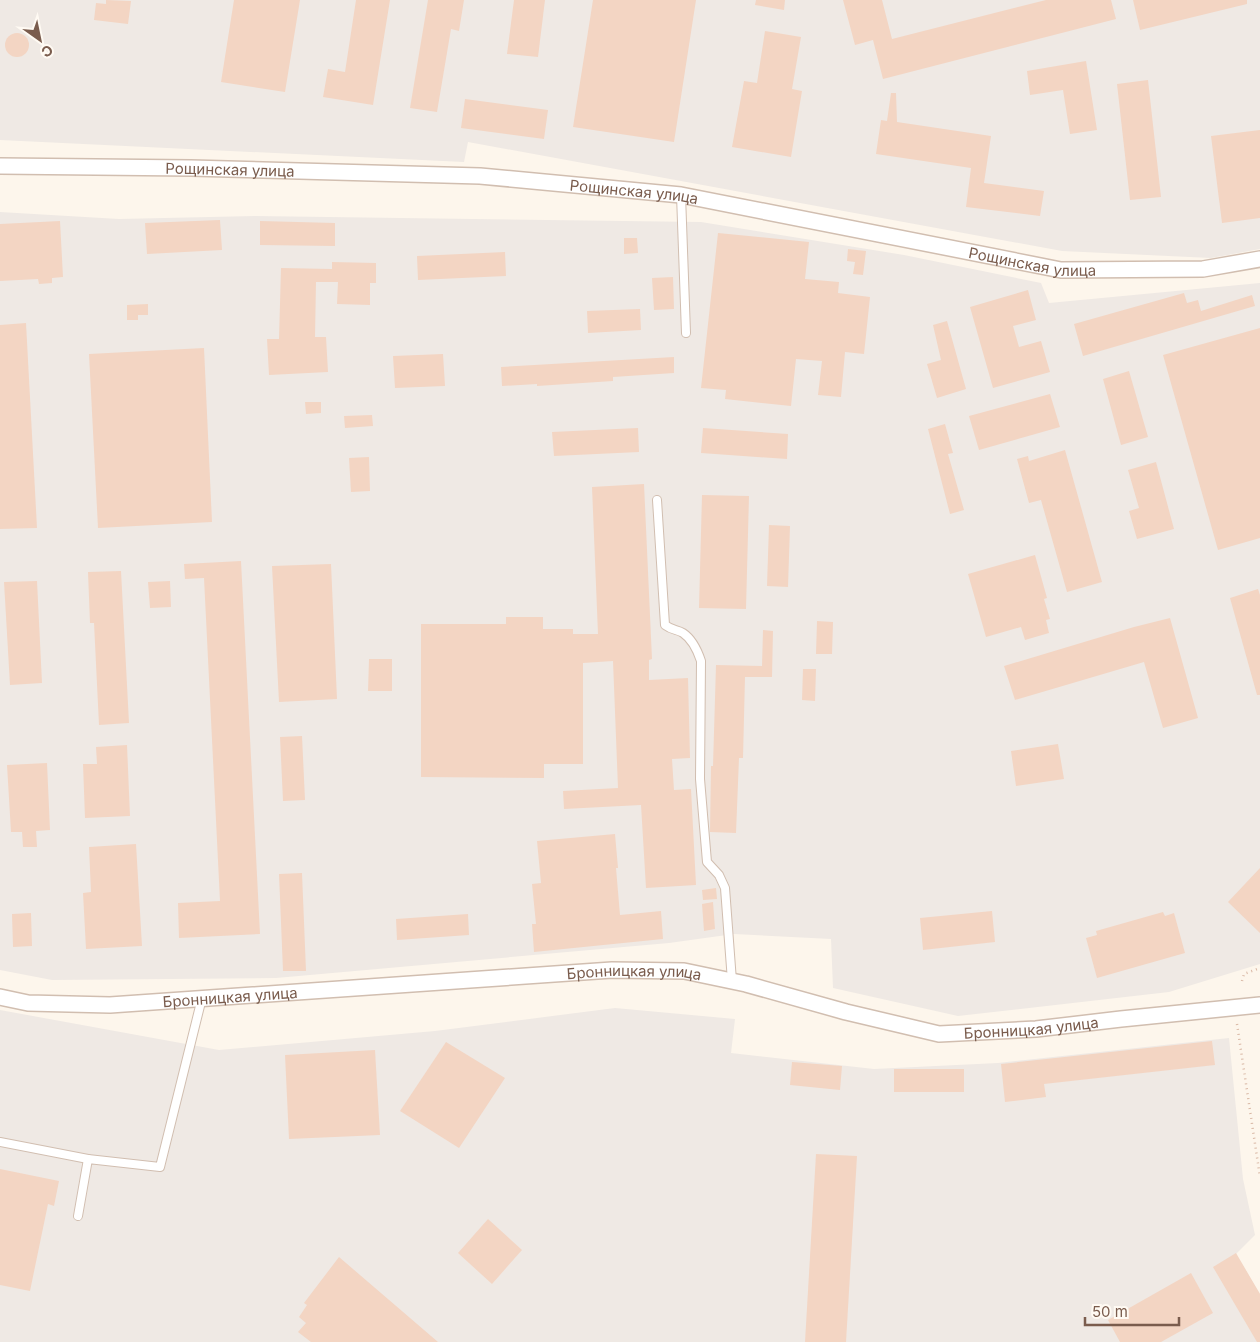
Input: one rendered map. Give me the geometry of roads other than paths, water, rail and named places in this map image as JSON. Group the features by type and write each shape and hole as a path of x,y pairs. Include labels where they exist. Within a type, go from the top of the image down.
{"street":[{"name":"Рощинская улица","path":"0,166 191,168 480,176 681,194 1061,270 1203,269 1260,259"},
{"name":"Бронницкая улица","path":"0,997 28,1003 110,1005 612,970 684,971 732,981 846,1012 939,1034 1036,1030 1121,1019 1260,1005"}],"lane":[{"path":"681,194 686,333"},
{"path":"657,500 665,625 671,630 683,633 698,653 701,662 700,779 707,862 719,875 725,888 732,981"},
{"path":"0,1142 88,1159 160,1167 202,998"},
{"path":"78,1216 88,1159"}]}
